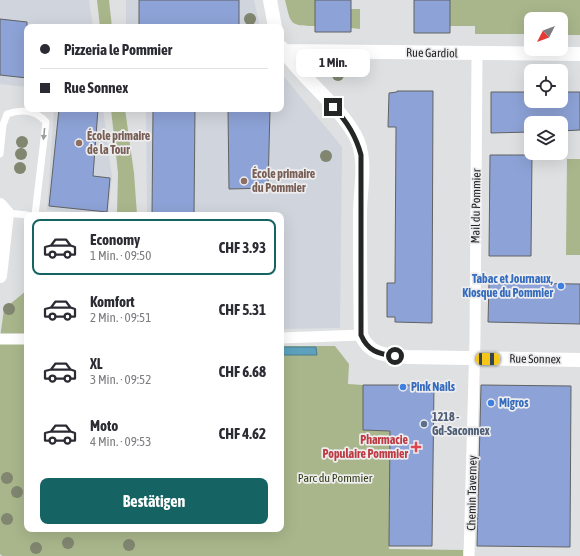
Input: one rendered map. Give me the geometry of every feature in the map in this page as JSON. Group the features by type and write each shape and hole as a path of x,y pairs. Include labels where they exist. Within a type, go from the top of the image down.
{"street":[{"path":"270,0 274,24"},
{"name":"Rue Gardiol","path":"284,49 580,54"},
{"path":"284,51 307,79 342,116 356,137 362,164 360,203 361,335 284,338"},
{"name":"Mail du Pommier","path":"475,358 477,53"},
{"path":"0,276 4,209"},
{"name":"Rue Sonnex","path":"361,335 368,348 382,355 408,357 580,360"},
{"path":"0,339 24,338"},
{"name":"Chemin Taverney","path":"469,556 475,358"}],"lane":[{"path":"0,154 3,125 7,114 16,111 24,111"},
{"path":"31,112 41,116 46,122 35,212"},
{"path":"4,209 24,214"}],"shaded area":[{"path":"0,0 89,0 93,24 24,24 24,87 0,84"},
{"path":"126,0 254,0 259,24 126,24"},
{"name":"École primaire du Pommier","path":"284,77 342,147 340,328 284,329 284,212 147,212 146,112 284,112"},
{"name":"École primaire de la Tour","path":"54,112 103,112 112,177 108,212 71,212 47,210"}],"green space":[{"path":"97,0 109,0 112,24 100,24"},
{"path":"285,0 315,0 315,26 300,25 292,22"},
{"path":"450,0 580,0 580,35 568,35 568,12 524,12 524,34 475,34 475,26 450,26"},
{"path":"351,9 360,9 360,29 351,28"},
{"path":"111,112 125,112 134,173 137,212 117,212 118,173"},
{"path":"580,159 580,255 566,255 567,160"},
{"name":"Parc du Pommier","path":"24,293 24,532 284,532 284,346 335,346 349,364 348,384 363,385 363,430 390,431 389,549 463,550 463,556 2,556 0,554 0,338 4,309"}],"water":[{"path":"284,347 316,347 317,355 284,355"}],"building":[{"path":"139,0 239,0 239,24 139,24"},
{"path":"315,0 351,0 351,32 315,32"},
{"path":"414,0 450,0 450,33 414,33"},
{"path":"0,19 27,22 27,24 24,24 24,78 0,75"},
{"path":"397,91 433,91 432,323 395,322 395,317 387,317 387,283 395,283 396,127 388,127 389,93"},
{"path":"491,92 524,92 524,108 568,108 568,92 580,92 580,130 568,131 568,116 524,116 524,132 491,133"},
{"name":"École primaire de la Tour","path":"59,112 98,112 93,176 110,178 107,212 49,206"},
{"path":"153,112 195,112 194,212 152,212"},
{"path":"228,112 270,112 268,188 229,189"},
{"path":"490,155 524,155 524,160 532,160 531,256 489,256"},
{"path":"489,283 580,284 580,324 488,322"},
{"path":"363,385 434,385 432,546 389,546 390,431 363,430"},
{"path":"481,385 571,386 570,547 477,546"}],"place":[{"name":"École primaire de la Tour","path":"79,143"},
{"name":"École primaire du Pommier","path":"244,181"},
{"name":"Tabac et Journaux, Kiosque du Pommier","path":"561,286"},
{"name":"Pink Nails","path":"403,387"},
{"name":"Migros","path":"491,403"},
{"name":"1218 - Gd-Saconnex","path":"424,424"},
{"name":"Pharmacie Populaire Pommier","path":"416,447"}],"route":[{"path":"333,107 342,116 356,137 361,155 361,335 368,348 382,355 395,356"}]}
